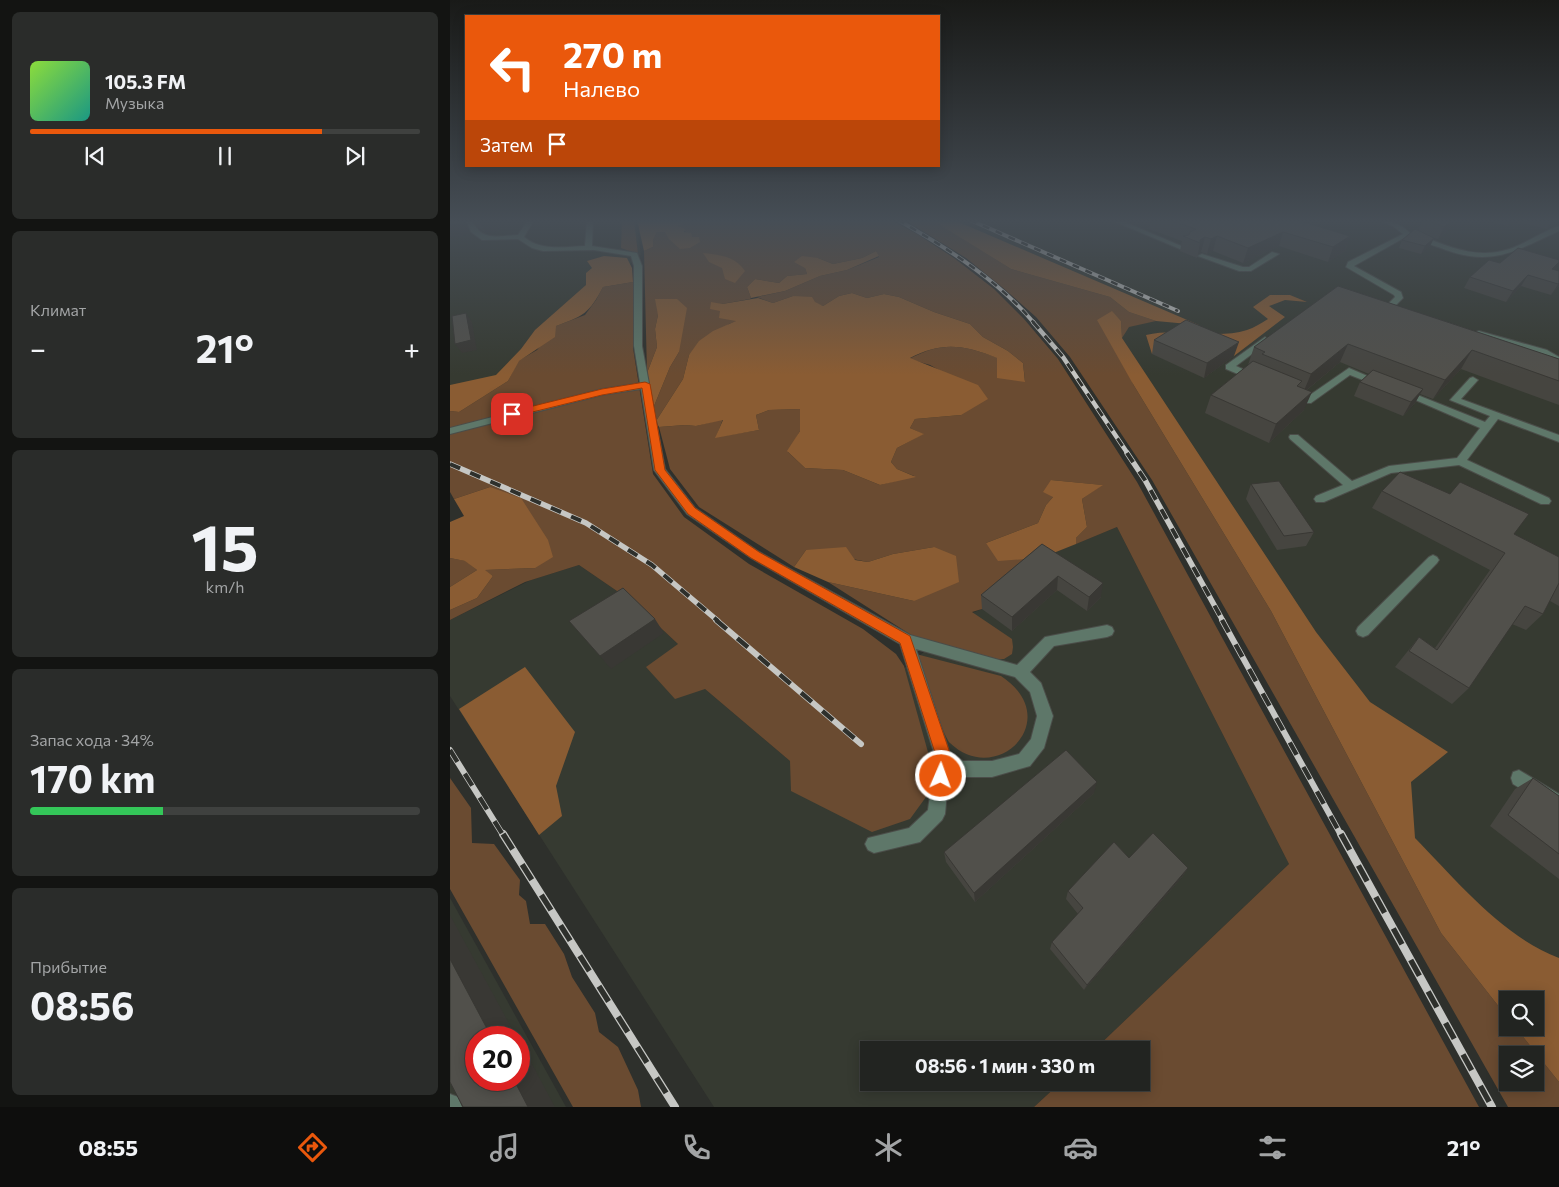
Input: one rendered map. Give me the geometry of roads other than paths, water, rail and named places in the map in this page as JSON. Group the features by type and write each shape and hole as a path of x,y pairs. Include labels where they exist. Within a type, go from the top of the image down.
{"lane":[{"path":"638,272 638,346 660,470 691,511 755,555 906,640 1020,672 1036,688 1045,716 1038,743 1024,760 992,769 960,769 943,756"},
{"path":"1357,272 1394,290 1398,294 1399,298 1389,307 1389,312 1402,320"},
{"path":"1264,382 1230,367 1275,333"},
{"path":"1474,333 1544,352 1559,361"},
{"path":"1282,390 1308,401 1349,371 1487,427"},
{"path":"1473,380 1455,400 1559,439"},
{"path":"450,431 593,394 645,384"},
{"path":"1460,461 1496,415"},
{"path":"1294,437 1351,486"},
{"path":"1320,499 1389,470 1460,461 1545,501"},
{"path":"1364,631 1433,560"},
{"path":"1020,672 1050,641 1107,631"},
{"path":"874,844 914,836 936,814 943,756 906,640"},
{"path":"1519,778 1559,804"}],"railway":[{"path":"978,272 1020,307 1034,323"},
{"path":"1088,272 1178,311"},
{"path":"1033,322 1063,357 1128,454"},
{"path":"1127,453 1145,480 1223,621"},
{"path":"450,464 586,523 652,565 718,621"},
{"path":"716,620 861,744"},
{"path":"1222,620 1341,835"},
{"path":"450,750 503,835"},
{"path":"503,834 675,1107"},
{"path":"1341,834 1492,1107"}]}
